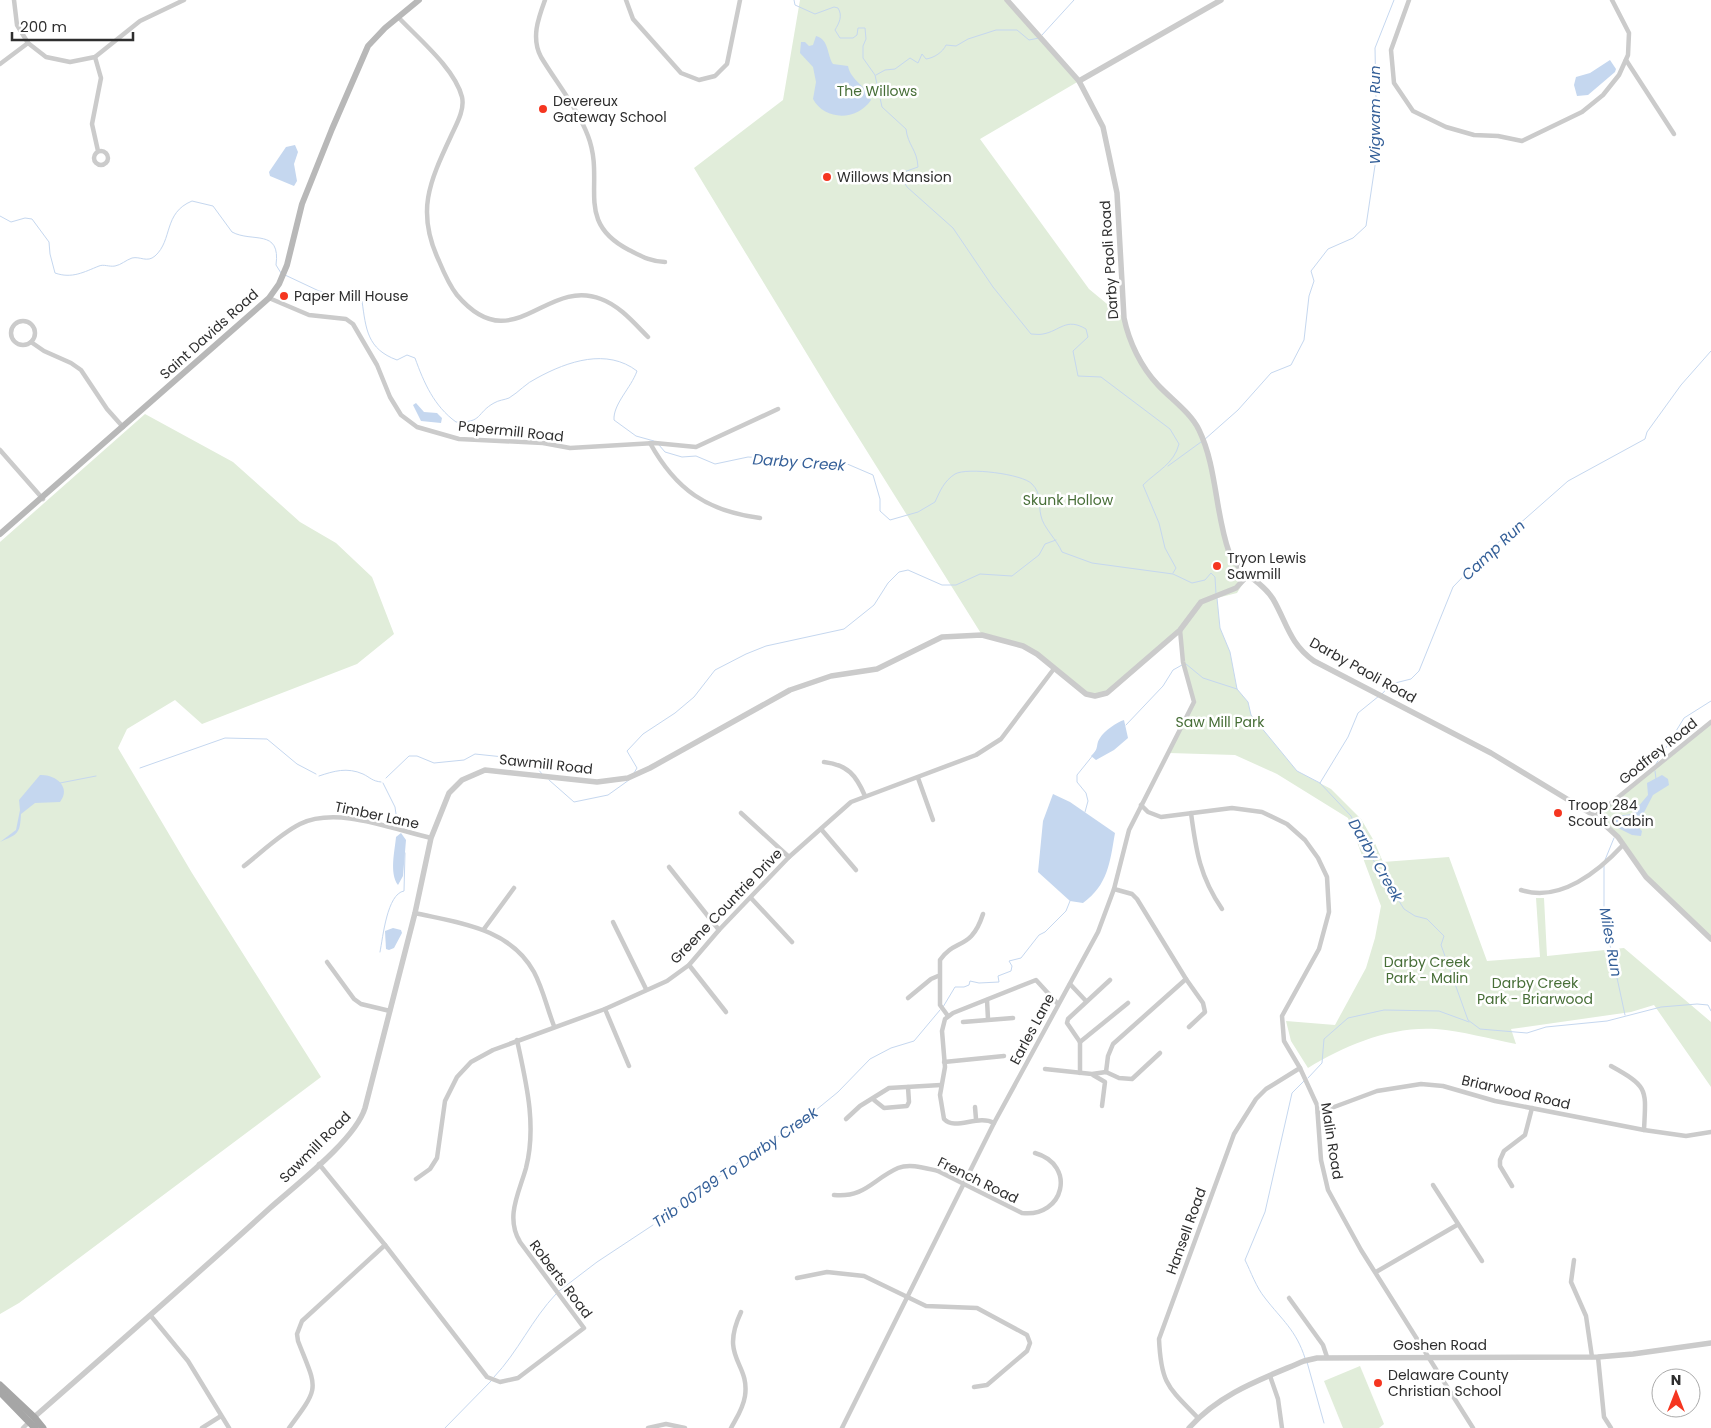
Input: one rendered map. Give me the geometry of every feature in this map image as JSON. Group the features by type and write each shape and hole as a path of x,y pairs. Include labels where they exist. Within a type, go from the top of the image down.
{"main road":[{"name":"Saint Davids Road","path":"0,534 269,298 279,284 287,265 302,204 332,128 368,46 385,28 419,0"},
{"path":"0,1385 32,1419 35,1428"},
{"path":"0,1392 43,1428"}],"street":[{"path":"14,0 16,21 28,43 42,55 57,61 79,62 94,57 140,21 184,0"},
{"path":"545,0 536,30 536,43 539,55 589,137 593,155 595,206 598,222 604,232 616,243 652,261 665,262"},
{"path":"626,0 633,19 681,74 699,80 714,76 727,64 740,0"},
{"name":"Darby Paoli Road","path":"1007,0 1045,40 1079,81 1103,127 1117,193 1124,318 1128,335 1156,384 1199,430 1206,446 1217,508 1234,561 1248,576 1269,592 1294,642 1314,660 1491,753 1595,816 1611,829 1646,876 1711,939"},
{"path":"1079,81 1221,0"},
{"path":"1409,0 1391,50 1394,84 1412,110 1446,127 1474,135 1498,136 1522,141 1565,122 1591,106 1612,87 1626,60 1629,44 1628,29 1612,0"},
{"path":"399,18 452,75 463,99 460,116 433,174 425,215 429,237 453,290 464,302 483,315 504,321 521,318 563,298 583,295 595,297 611,303 648,337"},
{"path":"0,64 28,43"},
{"path":"94,57 101,78 92,124 98,151"},
{"path":"1626,60 1674,134"},
{"name":"Papermill Road","path":"269,298 309,315 337,316 352,324 377,365 390,397 402,415 416,427 459,439 543,443 570,448 653,443 696,447 778,409"},
{"path":"22,321 30,324 35,332 32,342 25,345 16,344 11,337 13,326 22,321"},
{"path":"32,342 44,352 71,363 81,370 107,409 123,427"},
{"path":"653,443 662,466 679,484 698,498 714,507 733,514 760,518"},
{"path":"0,450 42,498"},
{"name":"Sawmill Road","path":"32,1419 151,1316 318,1164 361,1120 415,912 430,838 448,793 462,780 485,770 597,782 628,778 650,768 790,690 831,676 877,669 942,637 982,635 1023,646 1036,654 1086,694 1095,696 1107,693 1180,630 1201,602 1230,591 1240,585 1248,576"},
{"name":"Earles Lane","path":"842,1428 994,1123 1098,932 1114,889 1129,830 1194,702 1183,662 1180,630"},
{"name":"Greene Countrie Drive","path":"416,1179 430,1169 437,1158 442,1110 447,1093 457,1077 477,1058 517,1040 604,1009 667,980 689,965 719,930 789,857 851,802 976,756 1001,739 1054,670"},
{"name":"Godfrey Road","path":"1595,816 1711,722"},
{"path":"824,762 842,765 850,770 858,778 865,796"},
{"path":"918,778 933,820"},
{"name":"Malin Road","path":"1141,805 1156,816 1167,817 1232,808 1262,812 1287,824 1305,840 1327,877 1330,912 1319,949 1282,1016 1284,1041 1300,1068 1318,1113 1321,1160 1328,1190 1428,1359 1472,1428"},
{"path":"741,813 789,857"},
{"path":"1191,813 1197,858 1201,872 1222,909"},
{"name":"Timber Lane","path":"244,866 298,824 328,816 430,838"},
{"path":"821,829 856,870"},
{"path":"1521,890 1540,892 1570,887 1613,856 1623,844"},
{"path":"669,867 719,930"},
{"path":"484,929 514,888"},
{"path":"1114,889 1132,894 1137,899 1203,1003 1206,1010 1189,1027"},
{"path":"751,898 792,942"},
{"path":"415,912 484,929 509,943 526,959 535,974 554,1026"},
{"path":"948,1016 940,1004 939,963 942,957 972,937 982,914"},
{"path":"614,922 646,989"},
{"path":"327,962 354,999 361,1004 390,1011"},
{"path":"689,965 726,1012"},
{"path":"908,998 931,979 938,976"},
{"path":"1106,1072 1113,1044 1186,979"},
{"path":"994,1123 986,1119 956,1123 945,1120 940,1096 944,1062 942,1031 944,1021 948,1016 1036,980 1058,1004"},
{"path":"1080,1073 1080,1042 1067,1023 1070,1016 1110,980"},
{"path":"1070,984 1086,1001"},
{"path":"987,1000 988,1019"},
{"path":"1080,1042 1128,1003"},
{"path":"604,1009 629,1066"},
{"path":"963,1022 1013,1018"},
{"name":"Roberts Road","path":"318,1164 385,1245 487,1377 500,1382 518,1378 584,1328 520,1242 514,1230 514,1208 527,1161 531,1118 517,1040"},
{"path":"1045,1069 1092,1074 1106,1072 1119,1078 1132,1079 1160,1053"},
{"path":"944,1062 1004,1056"},
{"path":"1611,1066 1637,1082 1643,1089 1646,1108 1644,1130"},
{"name":"Hansell Road","path":"1198,1418 1168,1388 1160,1362 1158,1339 1234,1134 1256,1099 1266,1089 1300,1068"},
{"path":"1092,1074 1105,1082 1102,1106"},
{"name":"Briarwood Road","path":"1318,1113 1377,1091 1421,1084 1443,1086 1495,1101 1644,1130 1686,1136 1711,1132"},
{"path":"846,1119 860,1106 874,1100 889,1088 941,1085"},
{"path":"874,1100 884,1108 907,1106 909,1102 908,1087"},
{"path":"975,1108 976,1119"},
{"path":"1512,1186 1500,1166 1501,1156 1525,1135 1532,1108"},
{"name":"French Road","path":"834,1195 844,1196 859,1193 899,1168 911,1166 938,1171 1022,1213 1038,1213 1054,1202 1061,1182 1053,1162 1044,1155 1035,1153"},
{"path":"1433,1185 1457,1225 1482,1261"},
{"path":"1376,1272 1457,1225"},
{"path":"288,1428 313,1393 313,1382 298,1341 302,1321 385,1245"},
{"path":"1574,1260 1571,1282 1586,1316 1595,1357 1604,1417 1611,1428"},
{"path":"797,1278 827,1272 856,1274 873,1278 926,1306 977,1308 1027,1336 1030,1343 1027,1351 987,1385 974,1387"},
{"path":"1290,1298 1328,1357"},
{"path":"731,1428 741,1413 746,1394 744,1380 733,1353 732,1341 734,1326 741,1312"},
{"path":"151,1316 188,1361 229,1428"},
{"name":"Goshen Road","path":"1189,1428 1226,1395 1306,1361 1328,1357 1428,1359 1595,1357 1633,1354 1711,1343"},
{"path":"1270,1376 1278,1399 1282,1428"},
{"path":"202,1428 221,1416"},
{"path":"23,1428 32,1419"},
{"path":"648,1428 666,1424 685,1428"}],"green space":[{"path":"800,0 1007,0 1079,81 980,139 1089,289 1124,318 1128,335 1156,383 1195,423 1206,446 1230,553 1248,575 1237,593 1217,598 1220,628 1230,652 1237,689 1248,702 1251,715 1297,771 1331,789 1361,819 1374,841 1383,862 1449,857 1487,961 1540,957 1536,898 1544,898 1547,956 1624,948 1711,1022 1711,1087 1654,1005 1631,1012 1511,1029 1516,1044 1466,1033 1436,1029 1419,1029 1385,1034 1337,1052 1308,1068 1291,1041 1286,1021 1335,1025 1366,968 1375,938 1381,906 1348,818 1277,774 1235,755 1169,753 1194,702 1188,683 1180,630 1107,693 1086,694 1023,646 982,635 833,397 694,168 783,100"},
{"path":"145,414 233,462 300,522 336,543 372,577 394,634 357,664 202,724 175,700 127,729 118,748 192,873 321,1077 19,1303 0,1314 0,542"},
{"path":"1711,722 1711,939 1656,887 1623,845 1595,816"},
{"path":"1360,1366 1384,1424 1379,1428 1343,1428 1324,1381"}],"water":[{"path":"816,36 826,44 833,64 848,66 852,76 869,95 871,100 858,112 850,115 833,115 818,106 813,99 816,82 813,67 800,53 801,42 805,42 809,46 813,45"},
{"path":"1610,60 1616,69 1615,72 1588,95 1577,96 1574,85 1576,77 1590,73"},
{"path":"295,145 298,152 294,164 297,181 294,186 270,176 269,172 286,147"},
{"path":"416,403 424,412 437,413 442,418 441,423 421,421 413,405"},
{"path":"1124,720 1128,738 1114,750 1096,760 1091,756 1096,751 1102,735 1111,727"},
{"path":"40,775 56,779 63,787 63,796 60,802 35,803 21,814 17,833 0,842 16,830 20,810 19,800"},
{"path":"1662,775 1668,779 1669,785 1653,795 1637,826 1642,831 1641,836 1632,835 1616,827 1616,816 1632,814 1648,795 1647,783"},
{"path":"1053,794 1070,802 1115,833 1103,881 1098,889 1083,903 1070,901 1038,872 1043,821"},
{"path":"401,833 406,840 403,876 398,885 395,880 393,861 396,837"},
{"path":"393,928 401,930 402,933 394,948 389,950 386,949 385,931"}],"waterway":[{"path":"794,0 795,5 815,14 834,7 838,8 840,17 835,30 840,38 853,38 857,35 858,28 865,28 866,39 863,46 863,58 875,75 882,107 906,129 917,161 918,167 904,172 902,179 907,187 953,228 993,287 1031,334 1043,334 1073,324 1086,329 1088,337 1073,351 1078,376 1101,377 1170,429 1179,444 1177,451 1169,462 1143,485 1159,523 1165,548 1176,568 1173,573"},
{"path":"1042,35 1074,0"},
{"name":"Wigwam Run","path":"1204,440 1238,410 1271,373 1291,365 1304,340 1309,296 1314,281 1311,271 1328,249 1353,238 1366,226 1377,152 1375,48 1394,0"},
{"path":"876,75 885,70 895,69 910,58 918,63 922,54 926,59 935,56 946,45 956,46 968,39 996,30 1017,30 1029,40 1039,38"},
{"name":"Darby Creek","path":"0,216 11,222 25,218 32,219 49,242 55,273 72,275 101,265 117,265 132,258 152,258 161,250 172,219 183,206 192,201 213,206 232,232 270,241 274,246 276,265 281,273"},
{"name":"Darby Creek","path":"285,275 319,291 353,297 362,301 367,329 374,344 379,350 397,360 407,355 415,358 422,376 436,401 448,416 456,422 475,419 494,403 509,398 529,382 561,366 587,360 613,360 637,371 616,408 614,420 636,436 654,441"},
{"name":"Camp Run","path":"1382,694 1391,684 1411,679 1419,671 1453,587 1484,555 1568,481 1645,439 1647,432 1681,385 1711,351"},
{"name":"Wigwam Run","path":"1168,466 1201,442"},
{"name":"Darby Creek","path":"659,445 665,452 682,457 696,456 715,464 748,457 845,463 873,475 880,499 880,511 890,520 918,512 935,502 945,483 955,474 982,471 1018,477 1027,480 1035,488 1042,520 1062,552 1092,563 1173,574 1192,583 1205,580 1211,573 1215,577 1216,594"},
{"path":"634,773 637,768 627,751 643,734 675,713 694,697 715,670 766,646 844,629 874,605 888,583 899,572 908,570 942,585 956,585 980,574 1012,576 1039,555 1045,544 1056,540"},
{"name":"Darby Creek","path":"1217,598 1220,628 1230,652 1237,689 1248,702 1251,715 1297,771 1320,783 1351,816 1367,850 1404,909 1415,916 1427,919 1444,936 1441,945 1468,1020 1480,1029 1527,1033 1546,1027 1607,1021 1661,1007 1697,1004 1708,1005 1711,1011"},
{"name":"Trib 00799 To Darby Creek","path":"1186,664 1203,678 1237,689"},
{"name":"Trib 00799 To Darby Creek","path":"1126,725 1163,686 1173,670 1182,665"},
{"name":"Camp Run","path":"1320,783 1348,737 1358,713 1379,696"},
{"name":"Miles Run","path":"1656,764 1684,718 1711,701"},
{"path":"140,768 225,738 267,739 297,764 316,774"},
{"name":"Trib 00799 To Darby Creek","path":"1085,812 1088,801 1086,793 1077,782 1077,775 1098,749"},
{"path":"386,778 409,756 417,756 434,763 464,760 475,754 513,758 538,769 542,774"},
{"path":"319,776 346,770 363,774 381,782"},
{"name":"Miles Run","path":"1655,771 1656,779"},
{"path":"60,783 96,776"},
{"path":"549,780 574,802 608,795 629,780"},
{"path":"383,783 395,807 398,828"},
{"name":"Miles Run","path":"1605,860 1614,838"},
{"path":"380,952 384,927 390,908 398,894 404,891 405,853"},
{"name":"Miles Run","path":"1604,866 1604,917 1625,1015"},
{"name":"Trib 00799 To Darby Creek","path":"943,1007 955,987 964,987 969,985 970,981 979,983 999,982 998,976 1011,971 1012,966 1009,961 1021,958 1039,935 1045,932 1066,911 1070,901"},
{"name":"Trib 00799 To Darby Creek","path":"659,1221 760,1146 794,1128 838,1092 870,1059 891,1048 914,1041 940,1010"},
{"path":"1308,1078 1322,1063 1324,1039 1348,1018 1384,1010 1439,1011 1469,1022"},
{"path":"1305,1080 1292,1093 1265,1212 1245,1260 1259,1289 1293,1333 1305,1358"},
{"name":"Trib 00799 To Darby Creek","path":"559,1291 597,1262 653,1225"},
{"name":"Trib 00799 To Darby Creek","path":"494,1377 556,1294"},
{"path":"1307,1362 1324,1423"},
{"name":"Trib 00799 To Darby Creek","path":"445,1428 492,1380"}],"place":[{"name":"Devereux Gateway School","path":"543,109"},
{"name":"Willows Mansion","path":"827,177"},
{"name":"Paper Mill House","path":"284,296"},
{"name":"Tryon Lewis Sawmill","path":"1217,566"},
{"name":"Troop 284 Scout Cabin","path":"1558,813"},
{"name":"Delaware County Christian School","path":"1378,1383"}],"park label":[{"name":"The Willows","path":"877,91"},
{"name":"Skunk Hollow","path":"1068,500"},
{"name":"Saw Mill Park","path":"1220,722"},
{"name":"Darby Creek Park - Malin","path":"1427,970"},
{"name":"Darby Creek Park - Briarwood","path":"1535,992"}]}
